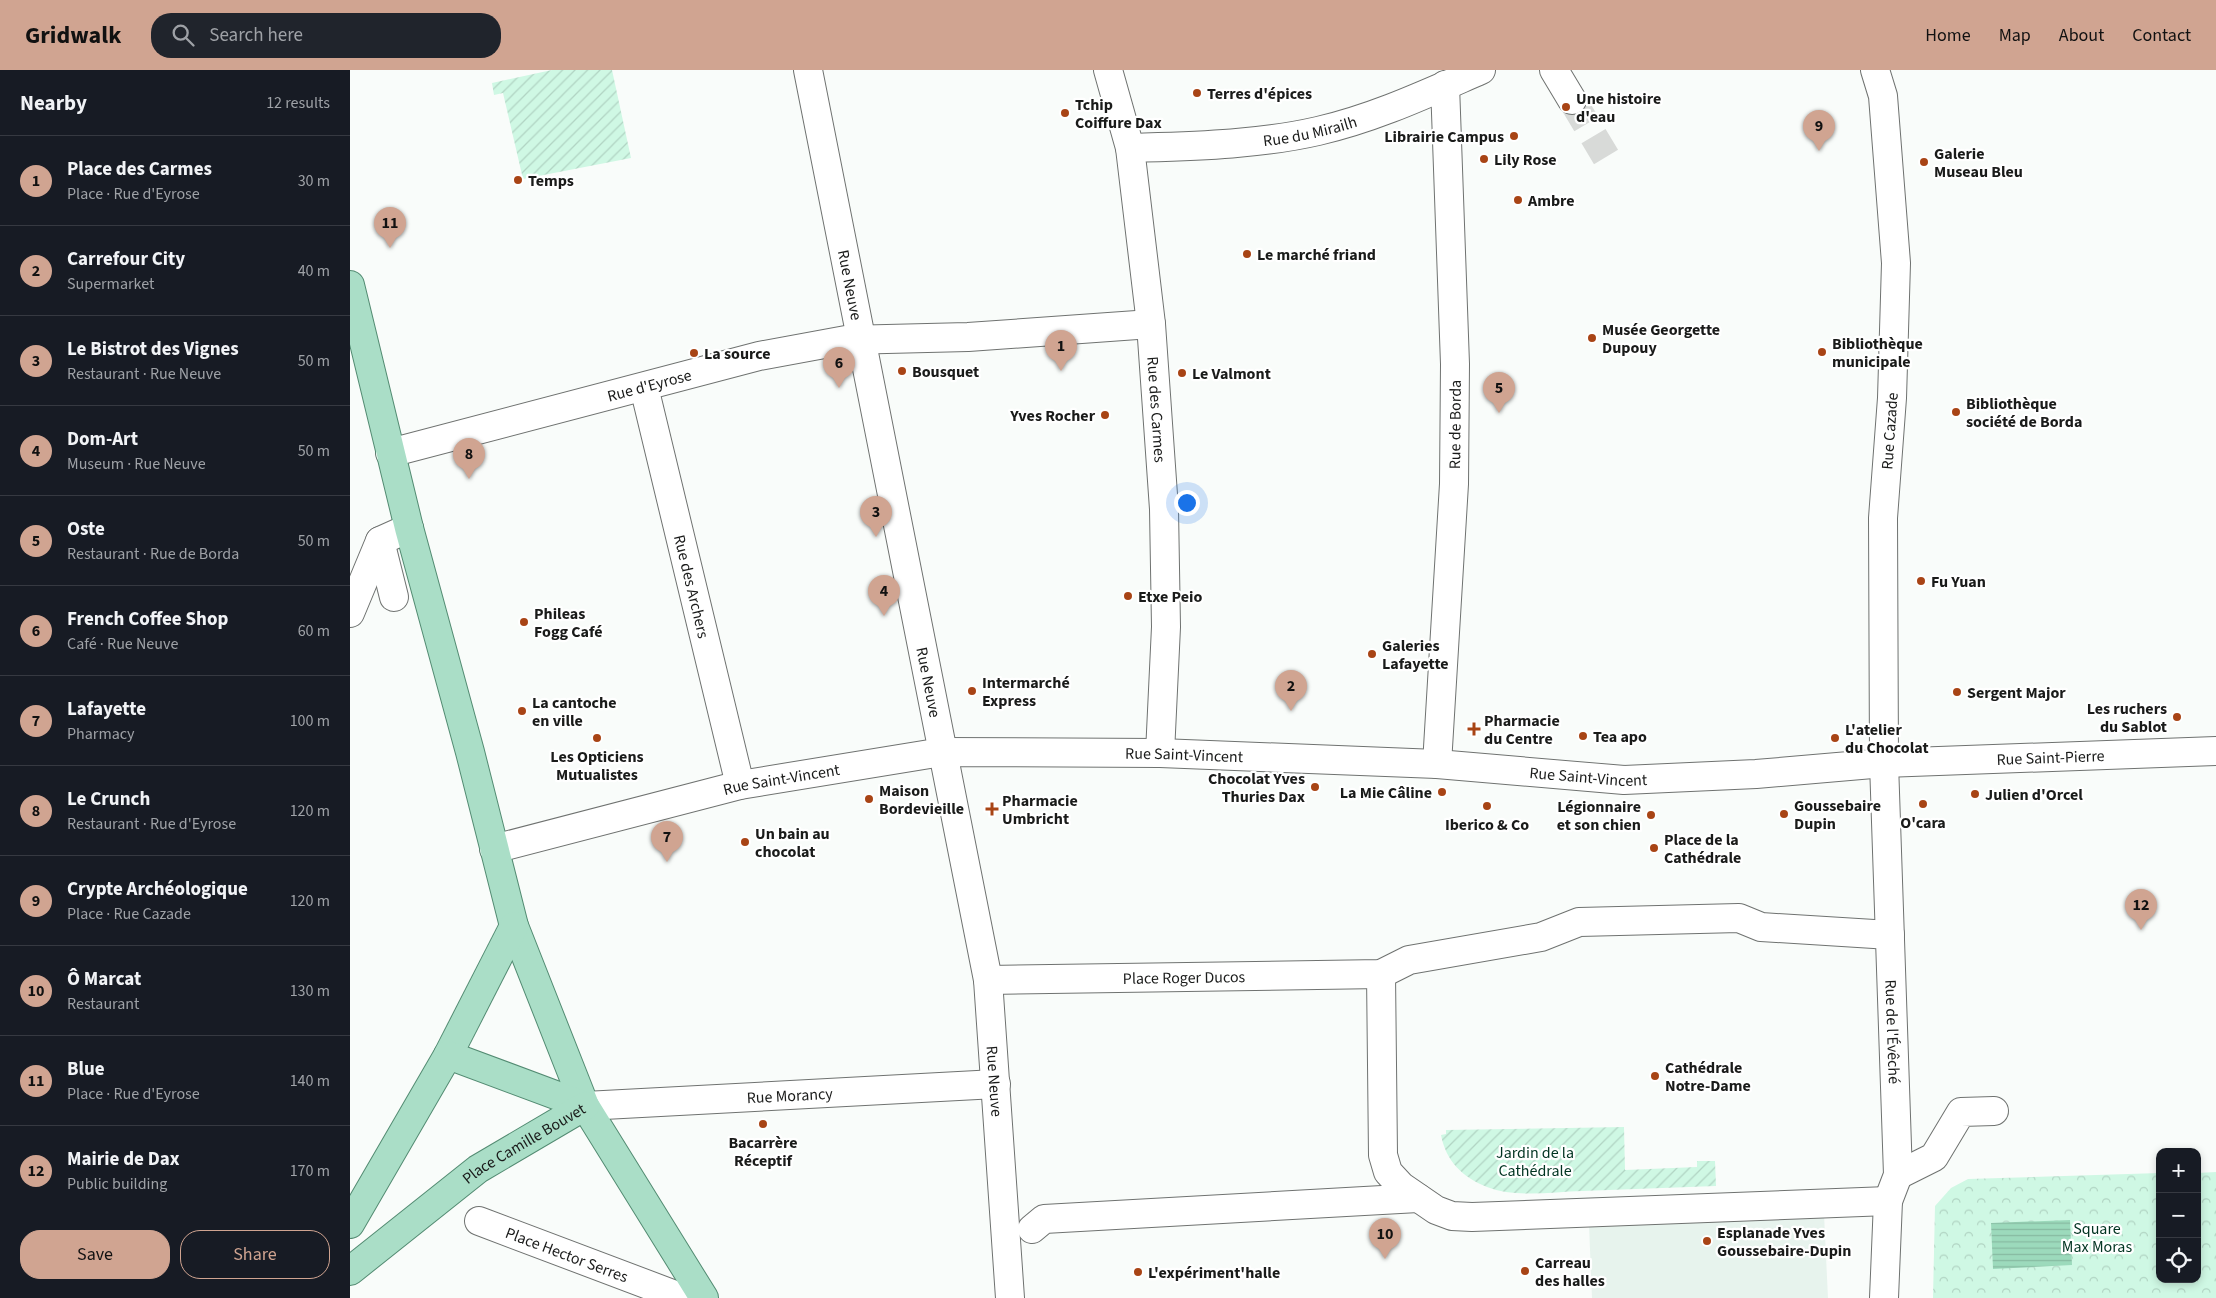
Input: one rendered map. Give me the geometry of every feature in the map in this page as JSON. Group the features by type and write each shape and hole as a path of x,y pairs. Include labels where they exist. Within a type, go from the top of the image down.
{"main road":[{"path":"350,285 409,528 470,752 514,926 584,1106 704,1298"},
{"path":"350,1224 448,1055 514,926"},
{"name":"Place Camille Bouvet","path":"448,1055 584,1106"},
{"name":"Place Camille Bouvet","path":"350,1271 478,1169 584,1106"}],"street":[{"name":"Rue Neuve","path":"808,70 988,980 1010,1298"},
{"name":"Rue des Carmes","path":"1108,70 1130,148 1151,324 1164,509 1166,627 1160,753"},
{"name":"Rue du Mirailh","path":"1130,148 1229,144 1318,131 1400,105 1481,70"},
{"path":"1554,70 1572,100"},
{"name":"Rue Cazade","path":"1876,70 1883,96 1896,263 1892,398 1883,518 1884,763"},
{"name":"Rue de Borda","path":"1437,764 1454,475 1455,364 1445,85"},
{"name":"Rue d'Eyrose","path":"390,453 759,356 861,338 968,337 1151,324"},
{"name":"Rue des Archers","path":"644,386 740,785"},
{"path":"350,613 380,541 409,528"},
{"path":"380,541 394,598"},
{"name":"Rue Saint-Pierre","path":"1884,763 2216,751"},
{"name":"Rue Saint-Vincent","path":"494,849 740,785 942,752 1160,753 1437,764 1624,780 1756,774 1884,763"},
{"name":"Rue de l'Évêché","path":"1884,763 1898,1175 1888,1201 1884,1298"},
{"name":"Place Roger Ducos","path":"988,980 1381,974 1409,960 1541,937 1579,922 1739,918 1761,927 1890,936"},
{"path":"1381,974 1383,1155 1388,1172 1401,1186 1436,1210 1452,1216 1472,1217 1888,1201"},
{"name":"Rue Morancy","path":"584,1106 996,1084"},
{"path":"1898,1175 1934,1157 1962,1112 1994,1111"},
{"path":"1032,1228 1044,1219 1418,1198"},
{"name":"Place Hector Serres","path":"479,1221 683,1298"}],"shaded area":[{"path":"1824,1214 1828,1298 1592,1298 1589,1225"},
{"path":"2070,1220 2072,1265 1993,1269 1991,1223"}],"green space":[{"path":"552,70 612,70 631,158 523,179 503,93 494,95 492,83"},
{"name":"Jardin de la Cathédrale","path":"1624,1127 1625,1170 1697,1167 1697,1161 1715,1161 1716,1186 1534,1194 1498,1190 1478,1183 1456,1167 1447,1153 1441,1135 1446,1134 1446,1130"},
{"name":"Square Max Moras","path":"2216,1172 2216,1298 1933,1298 1935,1206 1951,1188 1968,1179 2156,1173 2156,1283 2201,1283 2201,1173"}],"tunnel":[{"path":"1572,100 1606,157"}],"place":[{"name":"Terres d'épices","path":"1197,93"},
{"name":"Une histoire d'eau","path":"1566,107"},
{"name":"Tchip Coiffure Dax","path":"1065,113"},
{"name":"Librairie Campus","path":"1514,136"},
{"name":"Crypte Archéologique","path":"1819,151"},
{"name":"Lily Rose","path":"1484,159"},
{"name":"Galerie Museau Bleu","path":"1924,162"},
{"name":"Temps","path":"518,180"},
{"name":"Ambre","path":"1518,200"},
{"name":"Blue","path":"390,248"},
{"name":"Le marché friand","path":"1247,254"},
{"name":"Musée Georgette Dupouy","path":"1592,338"},
{"name":"Bibliothèque municipale","path":"1822,352"},
{"name":"La source","path":"694,353"},
{"name":"Bousquet","path":"902,371"},
{"name":"Place des Carmes","path":"1061,371"},
{"name":"Le Valmont","path":"1182,373"},
{"name":"French Coffee Shop","path":"839,388"},
{"name":"Bibliothèque société de Borda","path":"1956,412"},
{"name":"Oste","path":"1499,413"},
{"name":"Yves Rocher","path":"1105,415"},
{"name":"Le Crunch","path":"469,479"},
{"name":"Le Bistrot des Vignes","path":"876,537"},
{"name":"Fu Yuan","path":"1921,581"},
{"name":"Etxe Peio","path":"1128,596"},
{"name":"Dom-Art","path":"884,616"},
{"name":"Phileas Fogg Café","path":"524,622"},
{"name":"Galeries Lafayette","path":"1372,654"},
{"name":"Intermarché Express","path":"972,691"},
{"name":"Sergent Major","path":"1957,692"},
{"name":"La cantoche en ville","path":"522,711"},
{"name":"Carrefour City","path":"1291,711"},
{"name":"Les ruchers du Sablot","path":"2177,717"},
{"name":"Pharmacie du Centre","path":"1474,729"},
{"name":"Tea apo","path":"1583,736"},
{"name":"Les Opticiens Mutualistes","path":"597,738"},
{"name":"L'atelier du Chocolat","path":"1835,738"},
{"name":"Chocolat Yves Thuries Dax","path":"1315,787"},
{"name":"La Mie Câline","path":"1442,792"},
{"name":"Julien d'Orcel","path":"1975,794"},
{"name":"Maison Bordevieille","path":"869,799"},
{"name":"O'cara","path":"1923,804"},
{"name":"Iberico & Co","path":"1487,806"},
{"name":"Pharmacie Umbricht","path":"992,809"},
{"name":"Goussebaire Dupin","path":"1784,814"},
{"name":"Légionnaire et son chien","path":"1651,815"},
{"name":"Un bain au chocolat","path":"745,842"},
{"name":"Place de la Cathédrale","path":"1654,848"},
{"name":"Lafayette","path":"667,862"},
{"name":"Mairie de Dax","path":"2141,930"},
{"name":"Cathédrale Notre-Dame","path":"1655,1076"},
{"name":"Bacarrère Réceptif","path":"763,1124"},
{"name":"Esplanade Yves Goussebaire-Dupin","path":"1707,1241"},
{"name":"Ô Marcat","path":"1385,1259"},
{"name":"Carreau des halles","path":"1525,1271"},
{"name":"L'expériment'halle","path":"1138,1272"}]}
